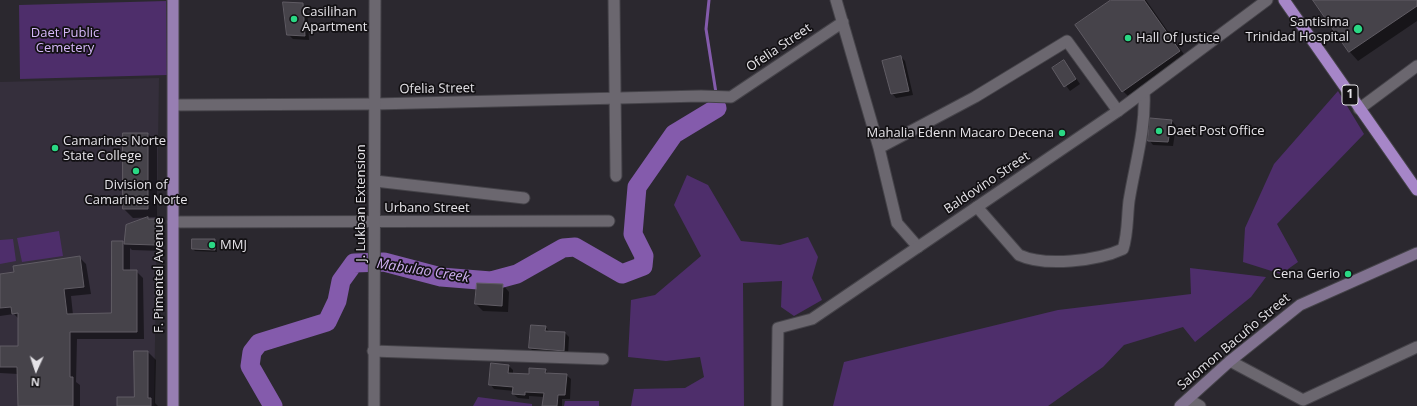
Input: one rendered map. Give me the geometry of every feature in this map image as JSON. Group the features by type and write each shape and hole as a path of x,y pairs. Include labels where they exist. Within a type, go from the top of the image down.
{"highway":[{"name":"1","path":"1284,0 1417,190"}],"main road":[{"name":"F. Pimentel Avenue","path":"173,0 173,406"},
{"name":"Salomon Bacuño Street","path":"1184,402 1230,361 1300,305 1417,253"}],"street":[{"name":"J. Lukban Extension","path":"374,406 375,0"},
{"path":"614,0 616,176"},
{"path":"836,0 879,148 897,223 918,247"},
{"name":"Baldovino Street","path":"777,406 778,328 812,319 1118,111 1267,0"},
{"name":"Ofelia Street","path":"174,105 375,104 701,96 731,97 843,22"},
{"path":"879,148 975,97 1067,41 1118,111"},
{"path":"1359,109 1417,66"},
{"path":"977,207 1019,255 1028,259 1053,261 1077,259 1113,254 1123,249 1126,241 1129,202 1145,113 1144,92"},
{"path":"375,181 524,198"},
{"name":"Urbano Street","path":"173,222 609,221"},
{"path":"1230,361 1303,400 1417,347"},
{"path":"373,351 603,359"},
{"path":"1184,402 1200,406"}],"shaded area":[{"path":"159,78 154,406 0,406 0,82"}],"green space":[{"name":"Daet Public Cemetery","path":"166,1 167,75 20,79 19,5"},
{"path":"1338,91 1364,134 1277,224 1298,262 1281,274 1243,262 1245,228 1274,164"},
{"path":"687,175 708,185 741,241 780,245 808,237 818,257 812,278 822,300 794,316 781,307 782,281 743,283 744,406 631,406 634,389 685,388 704,377 700,357 666,361 628,357 631,300 655,295 701,256 674,205"},
{"path":"59,231 63,256 22,262 17,238"},
{"path":"13,239 16,261 0,264 0,240"},
{"path":"1190,268 1266,277 1251,297 1195,342 1183,327 1124,345 1103,367 1048,406 833,406 844,362 1058,310 1191,294"},
{"path":"478,397 532,404 532,406 473,406"},
{"path":"565,401 599,401 599,406 564,406"}],"building":[{"name":"Hall Of Justice","path":"1111,0 1144,0 1180,51 1122,92 1075,25"},
{"name":"Santisima Trinidad Hospital","path":"1313,0 1417,0 1417,6 1349,52"},
{"name":"Casilihan Apartment","path":"283,2 303,3 305,36 287,35"},
{"path":"901,56 909,91 891,94 882,61"},
{"path":"1064,60 1076,79 1064,87 1052,68"},
{"name":"Daet Post Office","path":"1150,118 1172,120 1168,142 1148,141"},
{"name":"Division of Camarines Norte","path":"123,133 148,133 148,209 123,209"},
{"path":"148,217 148,219 156,219 155,245 124,244 126,225"},
{"path":"192,239 215,239 215,250 192,249"},
{"path":"112,241 123,241 123,270 137,270 137,332 70,332 70,377 73,377 73,406 18,406 17,367 0,367 0,346 18,346 18,313 12,314 11,307 0,308 0,274 14,272 13,266 80,256 84,287 64,289 67,314 111,313"},
{"path":"477,283 503,284 502,306 475,304"},
{"path":"531,325 546,326 545,331 565,332 564,351 529,348"},
{"path":"134,351 148,351 148,398 151,398 151,406 117,406 117,397 134,397"},
{"path":"491,363 509,365 508,373 529,374 529,368 546,369 545,373 567,374 565,395 558,395 557,406 542,406 544,393 525,392 525,395 512,394 513,387 489,385"}],"waterway":[{"name":"Mabulao Creek","path":"709,0 706,29 716,93"},
{"name":"Mabulao Creek","path":"716,99 717,108"},
{"name":"Mabulao Creek","path":"273,406 250,366 252,352 259,343 327,322 337,301 341,281 354,263 384,262 441,277 491,281 517,274 563,248 575,247 622,274 643,266 644,256 633,234 637,187 674,134 717,108"}],"place":[{"name":"Casilihan Apartment","path":"294,19"},
{"name":"Santisima Trinidad Hospital","path":"1358,29"},
{"name":"Hall Of Justice","path":"1128,38"},
{"name":"Daet Post Office","path":"1159,131"},
{"name":"Mahalia Edenn Macaro Decena","path":"1062,133"},
{"name":"Camarines Norte State College","path":"55,148"},
{"name":"Division of Camarines Norte","path":"136,171"},
{"name":"MMJ","path":"212,245"},
{"name":"Cena Gerio","path":"1348,274"}]}
